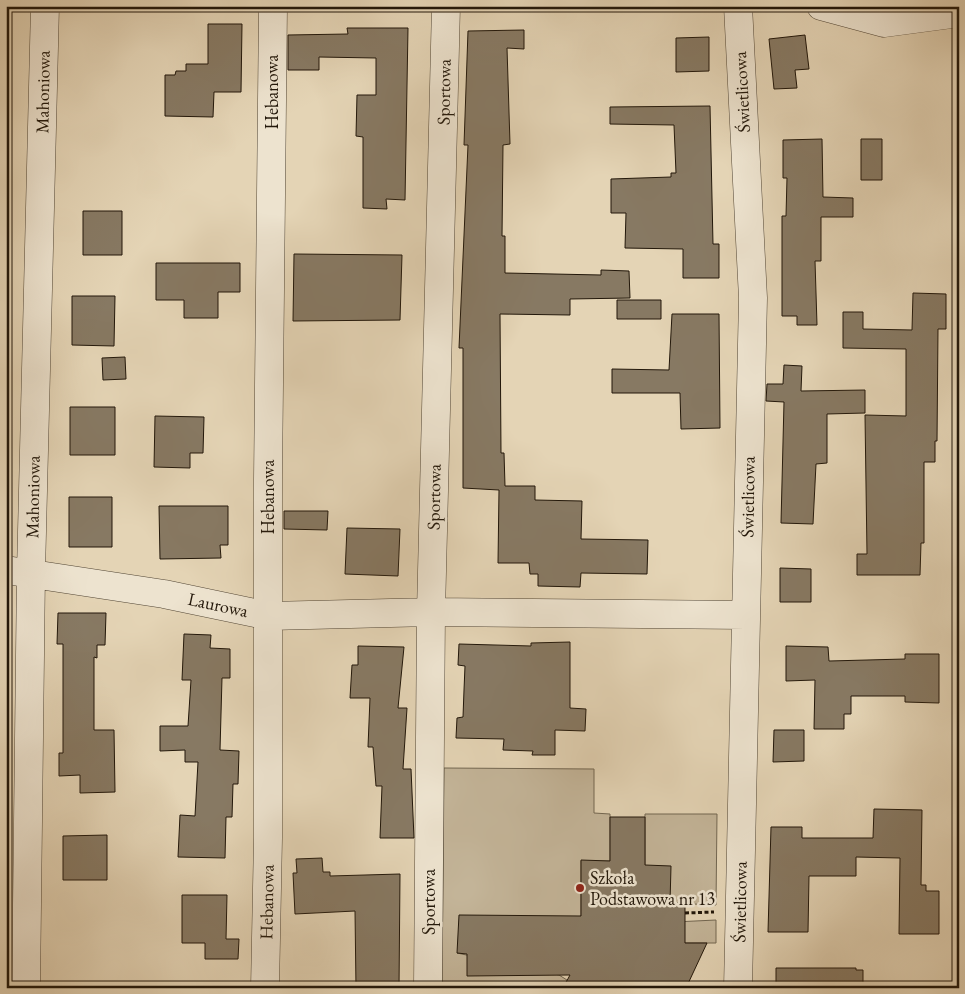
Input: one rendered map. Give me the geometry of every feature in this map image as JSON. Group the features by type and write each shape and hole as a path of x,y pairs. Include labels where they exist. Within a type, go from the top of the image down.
{"street":[{"name":"Mahoniowa","path":"26,988 19,571 45,6"},
{"name":"Hebanowa","path":"265,988 268,838 268,479 272,6"},
{"name":"Sportowa","path":"428,988 431,612 446,6"},
{"name":"Świetlicowa","path":"738,6 753,298 738,988"},
{"path":"821,6 884,23 959,13"},
{"name":"Laurowa","path":"19,571 164,594 269,616 431,612 746,615"}],"path":[{"path":"685,913 722,911"}],"shaded area":[{"path":"444,768 594,769 594,813 610,814 610,861 581,861 581,916 457,953 559,975 567,980 563,988 442,988"},
{"path":"645,814 717,814 716,905 670,903 645,865"},
{"path":"716,920 716,943 674,943 674,922"}],"building":[{"path":"208,24 242,24 241,92 214,92 213,117 165,116 165,75 175,75 176,71 186,71 186,64 208,64"},
{"path":"347,28 408,28 405,200 386,199 387,209 363,208 363,137 356,136 357,95 376,95 376,58 319,57 319,70 288,70 288,35 348,34"},
{"path":"524,30 524,49 507,48 510,144 503,145 502,236 505,236 505,273 601,275 601,270 629,271 630,298 570,299 570,315 500,314 501,453 504,453 505,486 535,486 535,500 582,501 581,539 648,540 647,574 581,573 580,587 538,586 538,574 530,574 529,563 498,563 499,490 463,488 463,348 459,348 468,145 464,145 468,31"},
{"path":"805,35 809,69 795,70 797,88 774,89 769,39"},
{"path":"709,37 709,71 676,72 676,38"},
{"path":"710,106 713,244 719,244 719,278 683,278 683,249 625,248 626,213 611,213 611,179 671,177 671,173 676,173 674,125 610,124 610,107"},
{"path":"822,139 823,197 853,198 853,217 821,217 821,261 815,261 817,325 797,325 797,316 782,316 782,216 786,216 787,178 783,178 783,140"},
{"path":"861,139 882,139 882,180 861,180"},
{"path":"83,211 122,211 122,255 83,255"},
{"path":"294,254 402,255 400,320 293,321"},
{"path":"156,263 240,263 240,292 218,292 218,318 184,318 184,300 156,300"},
{"path":"913,293 946,294 946,329 938,329 937,441 935,441 935,462 924,462 924,543 921,543 920,575 857,575 857,554 867,554 865,415 906,416 906,349 843,348 843,312 863,312 863,329 912,330"},
{"path":"72,296 115,296 114,346 72,345"},
{"path":"617,300 661,300 661,319 617,319"},
{"path":"672,314 719,314 720,428 681,429 680,393 612,393 612,369 669,370"},
{"path":"125,357 126,379 103,380 102,358"},
{"path":"784,365 802,366 801,391 865,390 865,413 827,414 827,463 816,464 813,524 781,523 784,402 766,401 767,384 783,384"},
{"path":"70,407 115,407 115,455 70,455"},
{"path":"155,416 204,417 203,453 190,453 190,468 154,467"},
{"path":"69,497 112,497 112,547 69,547"},
{"path":"159,506 228,506 228,545 220,545 221,558 160,559"},
{"path":"284,511 328,511 327,530 284,529"},
{"path":"347,528 400,529 398,576 345,574"},
{"path":"780,568 811,569 811,602 780,602"},
{"path":"58,613 106,613 105,645 97,645 97,658 94,657 94,730 114,730 115,792 80,793 80,775 59,776 59,753 63,753 63,644 57,644"},
{"path":"184,634 211,635 210,648 230,649 230,678 222,678 220,750 239,751 238,784 233,784 232,817 226,817 225,858 178,857 180,815 195,816 198,762 185,762 185,750 160,751 160,726 188,726 191,680 182,680"},
{"path":"570,642 570,708 586,709 585,731 555,730 555,755 532,755 533,751 503,750 504,739 456,738 457,718 463,717 465,666 458,665 459,644 531,646 531,643"},
{"path":"358,646 404,647 398,708 407,708 403,769 411,769 414,838 380,838 382,786 376,786 373,747 368,747 370,698 350,698 352,665 358,665"},
{"path":"786,646 828,647 829,661 905,659 905,654 939,654 939,703 905,702 905,696 851,696 851,714 844,714 844,729 814,729 815,680 786,681"},
{"path":"774,730 804,730 804,761 773,762"},
{"path":"874,809 922,810 921,885 926,885 926,891 939,891 939,934 899,934 900,858 856,857 856,876 809,876 808,932 768,932 771,827 802,827 802,838 873,838"},
{"path":"610,817 645,817 645,865 671,866 670,903 685,903 685,943 707,943 686,988 563,988 570,975 467,976 467,954 457,953 459,915 581,916 581,860 610,861"},
{"path":"107,835 107,880 63,880 63,836"},
{"path":"322,858 323,872 330,872 330,876 400,874 399,988 356,988 355,911 295,914 293,873 297,873 296,859"},
{"path":"182,895 227,895 226,939 239,939 238,959 205,959 205,943 182,943"},
{"path":"776,968 856,968 856,970 863,970 863,988 776,988"}],"place":[{"name":"Szkoła Podstawowa nr 13","path":"580,888"}]}
